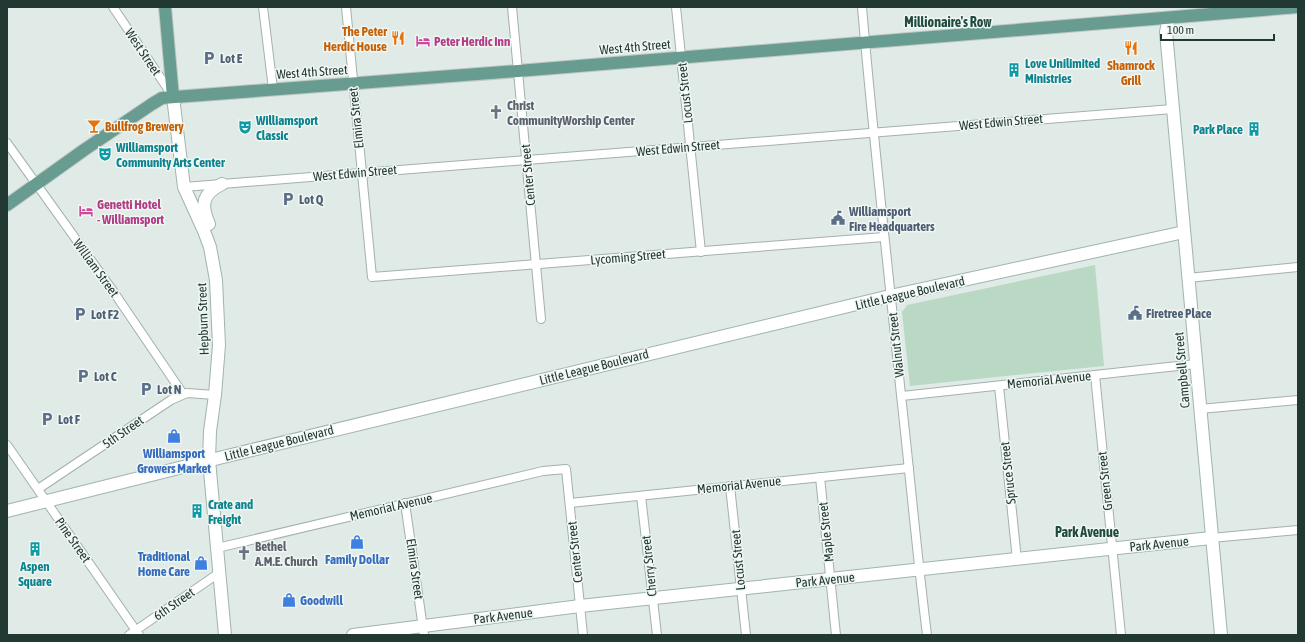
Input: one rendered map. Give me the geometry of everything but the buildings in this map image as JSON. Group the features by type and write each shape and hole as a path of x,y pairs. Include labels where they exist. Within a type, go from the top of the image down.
{"main road":[{"name":"Hepburn Street","path":"165,7 173,97"},
{"name":"West 4th Street","path":"7,205 162,98 865,43 1170,12 1298,7"}],"street":[{"name":"West Street","path":"113,7 173,97"},
{"path":"264,7 273,89"},
{"name":"Elmira Street","path":"346,7 372,277"},
{"name":"Center Street","path":"512,7 542,319"},
{"name":"Locust Street","path":"676,7 701,252"},
{"name":"Walnut Street","path":"862,7 873,132 927,635"},
{"name":"Campbell Street","path":"1170,12 1166,32 1221,635"},
{"name":"Hepburn Street","path":"173,97 184,187 210,247 214,264 218,297 219,345 215,395 210,431 209,460 225,635"},
{"name":"West Edwin Street","path":"184,187 1173,109"},
{"name":"William Street","path":"7,143 113,291 183,394"},
{"path":"210,247 211,230 204,212 204,200 208,192 222,184"},
{"name":"Little League Boulevard","path":"7,511 209,460 890,296 1184,232"},
{"name":"Lycoming Street","path":"372,277 884,237"},
{"path":"1188,278 1298,267"},
{"name":"Memorial Avenue","path":"902,396 1196,364"},
{"name":"Green Street","path":"1094,375 1122,635"},
{"name":"Spruce Street","path":"999,386 1018,560"},
{"name":"5th Street","path":"38,490 154,410 183,394 199,393 215,395"},
{"path":"1200,409 1298,400"},
{"name":"Pine Street","path":"7,445 135,634"},
{"name":"Memorial Avenue","path":"570,503 909,468"},
{"name":"Center Street","path":"566,469 583,635"},
{"name":"Memorial Avenue","path":"217,548 544,471 566,469"},
{"name":"Maple Street","path":"820,477 836,635"},
{"name":"Locust Street","path":"730,486 746,635"},
{"name":"Cherry Street","path":"641,496 656,635"},
{"name":"Elmira Street","path":"405,503 424,631"},
{"name":"Park Avenue","path":"353,635 424,631 580,606 1211,538 1298,530"},
{"name":"6th Street","path":"135,634 219,573"}],"green space":[{"path":"1095,265 1104,366 910,386 902,312 907,305"}],"place":[{"name":"The Peter Herdic House","path":"398,38"},
{"name":"Peter Herdic Inn","path":"423,41"},
{"name":"Shamrock Grill","path":"1131,48"},
{"name":"Lot E","path":"209,58"},
{"name":"Love Unilimited Ministries","path":"1014,70"},
{"name":"Christ CommunityWorship Center","path":"496,112"},
{"name":"Bullfrog Brewery","path":"94,126"},
{"name":"Williamsport Classic","path":"245,127"},
{"name":"Park Place","path":"1254,129"},
{"name":"Williamsport Community Arts Center","path":"105,154"},
{"name":"Lot Q","path":"288,199"},
{"name":"Genetti Hotel - Williamsport","path":"86,211"},
{"name":"Williamsport Fire Headquarters","path":"838,218"},
{"name":"Firetree Place","path":"1135,313"},
{"name":"Lot F2","path":"80,314"},
{"name":"Lot C","path":"83,376"},
{"name":"Lot N","path":"146,389"},
{"name":"Lot F","path":"47,419"},
{"name":"Williamsport Growers Market","path":"174,436"},
{"name":"Crate and Freight","path":"197,511"},
{"name":"Family Dollar","path":"357,542"},
{"name":"Aspen Square","path":"35,549"},
{"name":"Bethel A.M.E. Church","path":"244,553"},
{"name":"Traditional Home Care","path":"201,563"},
{"name":"Goodwill","path":"289,600"}],"district":[{"name":"Millionaire's Row","path":"948,22"},
{"name":"Park Avenue","path":"1087,532"}]}
